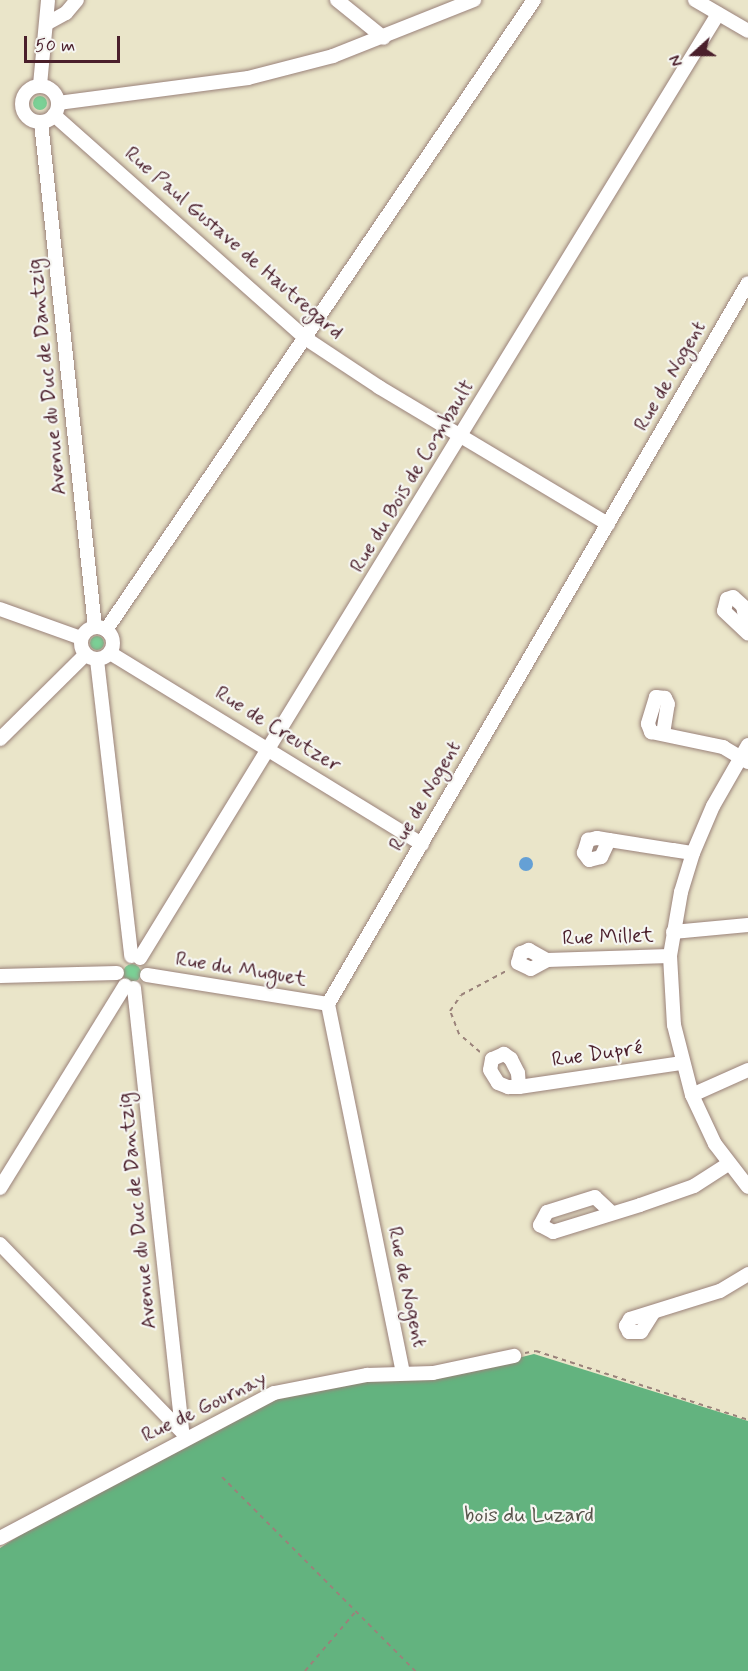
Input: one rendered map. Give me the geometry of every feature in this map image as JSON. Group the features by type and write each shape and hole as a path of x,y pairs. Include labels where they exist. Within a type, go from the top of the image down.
{"street":[{"path":"40,85 48,0"},
{"path":"46,24 66,13 77,0"},
{"path":"337,0 384,38"},
{"path":"56,109 51,89 40,85 24,93 21,105 30,119 41,122 56,109 248,78 384,38 474,0"},
{"path":"81,638 101,628 306,338 534,0"},
{"path":"695,0 748,31"},
{"name":"Rue du Bois de Combault","path":"135,957 271,748 718,14"},
{"name":"Rue Paul Gustave de Hautregard","path":"56,109 306,338 460,437 608,524"},
{"name":"Avenue du Duc de Dantzig","path":"41,122 101,628 113,638 97,656"},
{"name":"Rue de Nogent","path":"403,1373 328,1004 748,283"},
{"path":"0,609 81,638 97,656 135,957 147,966 147,975 129,987 0,1188"},
{"path":"0,738 97,656"},
{"name":"Rue de Creutzer","path":"97,656 271,748 422,844"},
{"path":"663,734 723,747 744,760"},
{"path":"748,745 744,760 713,806 693,854 673,932 670,956 672,1008 682,1064 692,1095 728,1164 748,1187"},
{"path":"609,840 693,854"},
{"path":"673,932 748,925"},
{"name":"Rue Millet","path":"518,963 521,953 529,950 547,960 670,956"},
{"path":"117,973 120,962 135,957"},
{"path":"0,976 117,973"},
{"path":"117,973 129,987"},
{"name":"Rue du Muguet","path":"147,975 328,1004"},
{"name":"Avenue du Duc de Dantzig","path":"129,987 184,1434"},
{"path":"504,1054 511,1059 518,1073 519,1087 498,1083 490,1070 492,1059 504,1054"},
{"name":"Rue Dupré","path":"519,1087 682,1064"},
{"path":"692,1095 748,1070"},
{"path":"612,1213 694,1186 728,1164"},
{"path":"0,1244 184,1434"},
{"path":"653,1313 720,1291 748,1275"},
{"name":"Rue de Gournay","path":"0,1538 184,1434 274,1393 367,1375 434,1373 514,1356"}],"path":[{"path":"492,1059 465,1041 453,1024 450,1011 461,995 495,980 518,963"},
{"path":"514,1356 536,1351 748,1420"},
{"path":"222,1477 416,1671"},
{"path":"305,1671 356,1611"}],"green space":[{"path":"37,96 43,96 47,103 43,110 37,110 33,106 33,100"},
{"path":"97,636 102,638 104,643 102,648 97,650 92,648 90,643 92,638"},
{"path":"128,964 136,964 141,969 139,980 128,982 123,977 123,969"},
{"name":"bois du Luzard","path":"534,1354 748,1421 748,1671 0,1671 0,1548 39,1523 279,1396 374,1378 429,1380"}],"water":[{"path":"523,857 529,857 533,864 529,871 523,871 519,867 519,861"}]}
